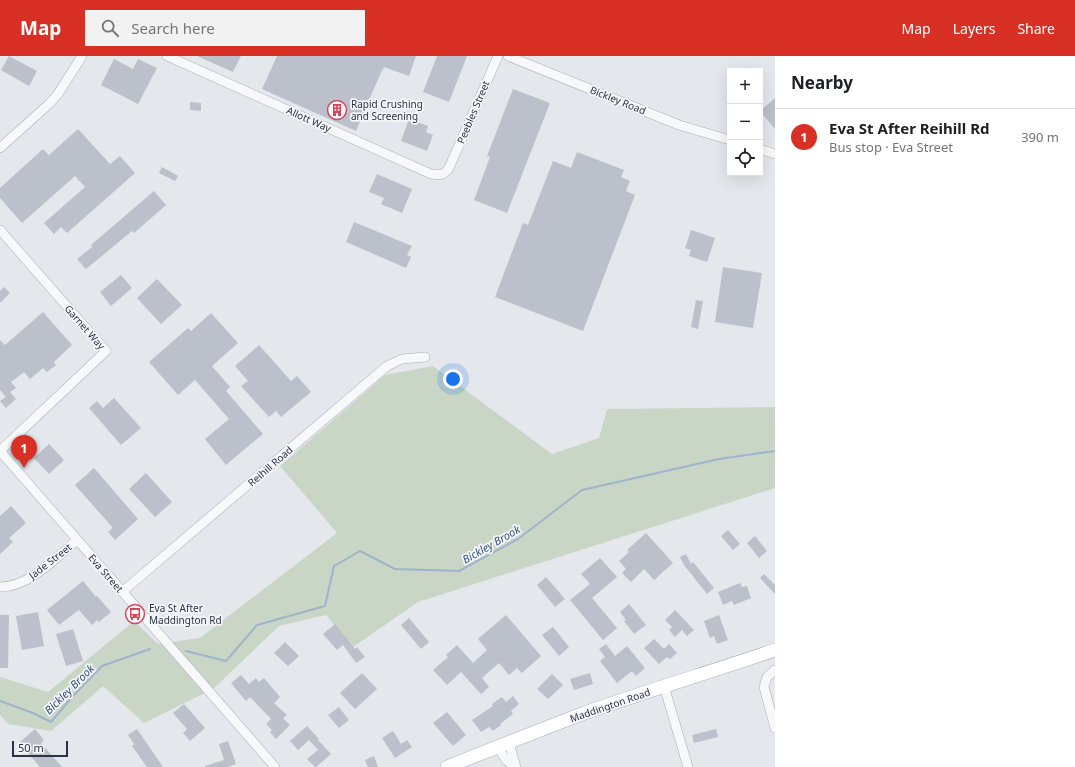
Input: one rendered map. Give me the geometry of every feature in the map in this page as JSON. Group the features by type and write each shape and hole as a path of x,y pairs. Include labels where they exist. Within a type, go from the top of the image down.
{"main road":[{"name":"Maddington Road","path":"447,767 581,714 775,650"}],"street":[{"path":"0,148 53,99 82,56"},
{"name":"Allott Way","path":"167,56 432,174 440,175 446,173 449,168"},
{"name":"Peebles Street","path":"449,168 498,56"},
{"name":"Bickley Road","path":"508,56 679,125 727,139"},
{"path":"763,150 775,154"},
{"name":"Garnet Way","path":"0,230 106,351 0,451"},
{"name":"Reihill Road","path":"122,592 387,366 402,359 425,357"},
{"name":"Eva Street","path":"0,451 275,767"},
{"name":"Jade Street","path":"0,587 19,584 46,566 77,540"},
{"path":"775,670 767,677 764,687 775,728"},
{"path":"664,686 688,767"},
{"path":"503,745 506,760 516,767"}],"green space":[{"path":"433,366 552,454 599,438 607,409 775,407 775,488 418,602 353,647 326,615 279,626 213,689 144,723 103,686 51,731 8,724 0,715 0,677 48,692 134,621 158,644 200,638 337,533 280,466 385,375"}],"building":[{"path":"9,56 37,71 29,86 1,70"},
{"path":"197,56 241,56 233,72"},
{"name":"Rapid Crushing and Screening","path":"277,56 416,56 409,76 384,67 356,131 262,89"},
{"path":"437,56 467,56 449,102 423,92"},
{"path":"114,59 133,69 138,59 157,68 138,104 101,85"},
{"path":"513,89 550,103 507,213 474,200 490,157 487,156"},
{"path":"775,98 775,129 763,115 763,108"},
{"path":"190,102 201,103 201,111 190,110"},
{"path":"411,114 419,116 417,122 428,126 426,132 433,135 427,151 401,141"},
{"path":"78,129 110,164 120,156 135,173 67,233 61,227 54,234 44,223 85,187 75,176 22,223 0,198 0,188 43,149 49,155"},
{"path":"577,152 624,170 621,177 630,181 626,191 635,195 583,331 495,297 523,223 528,225 553,161 571,168"},
{"path":"162,167 178,176 175,181 159,173"},
{"path":"377,174 412,189 402,213 381,204 384,198 369,192"},
{"path":"154,191 166,205 134,233 132,231 86,269 77,259 92,247 91,245"},
{"path":"354,222 412,246 407,255 411,257 406,268 346,242"},
{"path":"691,230 715,238 707,262 689,256 691,250 685,248"},
{"path":"723,267 762,273 753,328 715,322"},
{"path":"121,275 132,288 111,306 100,292"},
{"path":"157,279 182,305 161,324 137,298"},
{"path":"4,287 10,293 0,303 0,291"},
{"path":"696,300 703,301 698,329 691,327"},
{"path":"43,312 72,345 54,362 56,365 47,372 43,368 30,379 24,372 11,382 16,388 10,392 16,399 6,408 0,401 6,397 0,390 0,340 5,345"},
{"path":"211,313 238,343 212,366 230,387 226,391 263,434 226,465 205,439 229,419 195,380 178,395 149,362 188,328 191,331"},
{"path":"259,345 291,381 297,376 311,392 281,417 276,411 269,417 241,386 248,381 235,366"},
{"path":"114,398 141,428 121,445 89,408 97,401 103,408"},
{"path":"49,444 64,460 49,474 34,458"},
{"path":"94,468 138,519 115,540 108,532 113,528 75,485"},
{"path":"146,473 172,502 155,517 129,489"},
{"path":"11,506 26,523 9,538 13,542 0,554 0,516"},
{"path":"728,530 740,544 733,550 721,536"},
{"path":"646,533 673,563 654,580 644,569 631,582 622,573 626,569 619,561 629,552 627,550"},
{"path":"755,536 767,551 759,558 747,543"},
{"path":"686,554 691,564 693,562 714,588 707,594 684,565 680,557"},
{"path":"600,558 617,577 592,598 617,628 603,640 570,600 590,584 581,574"},
{"path":"764,574 775,585 775,594 760,578"},
{"path":"546,577 565,599 555,607 537,585"},
{"path":"83,581 111,612 99,622 97,620 92,625 79,610 59,625 47,610"},
{"path":"740,583 742,587 747,586 751,598 734,605 732,601 723,605 718,592"},
{"path":"629,604 646,625 634,634 624,621 626,620 620,612"},
{"path":"675,610 694,630 687,636 682,630 675,637 669,630 672,627 665,620"},
{"path":"38,612 44,646 22,650 16,616"},
{"path":"0,615 9,615 8,668 0,668"},
{"path":"506,615 541,656 522,673 517,668 509,675 499,663 482,678 489,687 481,694 461,672 447,685 433,670 448,657 446,655 457,645 473,663 487,650 478,639"},
{"path":"719,615 728,640 717,644 714,636 710,638 704,621"},
{"path":"409,618 429,642 421,649 401,625"},
{"path":"335,624 355,649 357,647 365,657 356,663 343,645 337,650 323,634"},
{"path":"553,627 569,647 559,656 542,635"},
{"path":"73,629 83,661 66,666 56,634"},
{"path":"654,639 664,649 669,644 677,653 670,659 667,657 659,664 644,648"},
{"path":"285,642 299,656 288,666 274,653"},
{"path":"606,644 615,656 627,646 645,668 636,676 632,671 617,683 600,661 605,657 599,649"},
{"path":"362,673 377,689 355,709 340,693"},
{"path":"590,673 593,684 574,690 570,679"},
{"path":"552,674 563,685 548,699 537,689"},
{"path":"241,675 249,684 256,678 259,682 264,678 280,697 274,703 287,715 283,718 290,725 276,739 270,732 272,730 266,724 271,719 250,697 246,701 231,683"},
{"path":"513,696 519,704 511,711 513,714 493,731 489,727 481,732 472,720 493,706 492,704 502,697 506,702"},
{"path":"184,704 205,728 190,741 183,733 187,729 173,713"},
{"path":"339,707 349,720 339,728 328,715"},
{"path":"447,712 466,735 453,746 433,723"},
{"path":"307,726 331,754 316,767 307,759 318,750 309,740 298,750 290,741"},
{"path":"35,729 44,740 41,743 62,767 40,767 19,743"},
{"path":"137,729 163,767 147,767 132,746 134,744 128,735"},
{"path":"716,729 718,737 694,743 692,735"},
{"path":"393,731 401,744 407,740 412,747 395,758 382,738"},
{"path":"228,741 236,764 228,767 205,767 224,760 219,744"},
{"path":"374,756 378,767 368,767 365,760"}],"waterway":[{"name":"Bickley Brook","path":"186,651 226,661 257,625 325,606 334,566 360,551 395,569 459,571 518,539 582,490 719,459 775,451"},
{"name":"Bickley Brook","path":"0,701 33,713 51,722 73,696 102,666 150,649"}],"place":[{"name":"Rapid Crushing and Screening","path":"337,110"},
{"name":"Eva St After Reihill Rd","path":"24,468"},
{"name":"Eva St After Maddington Rd","path":"135,614"}]}
